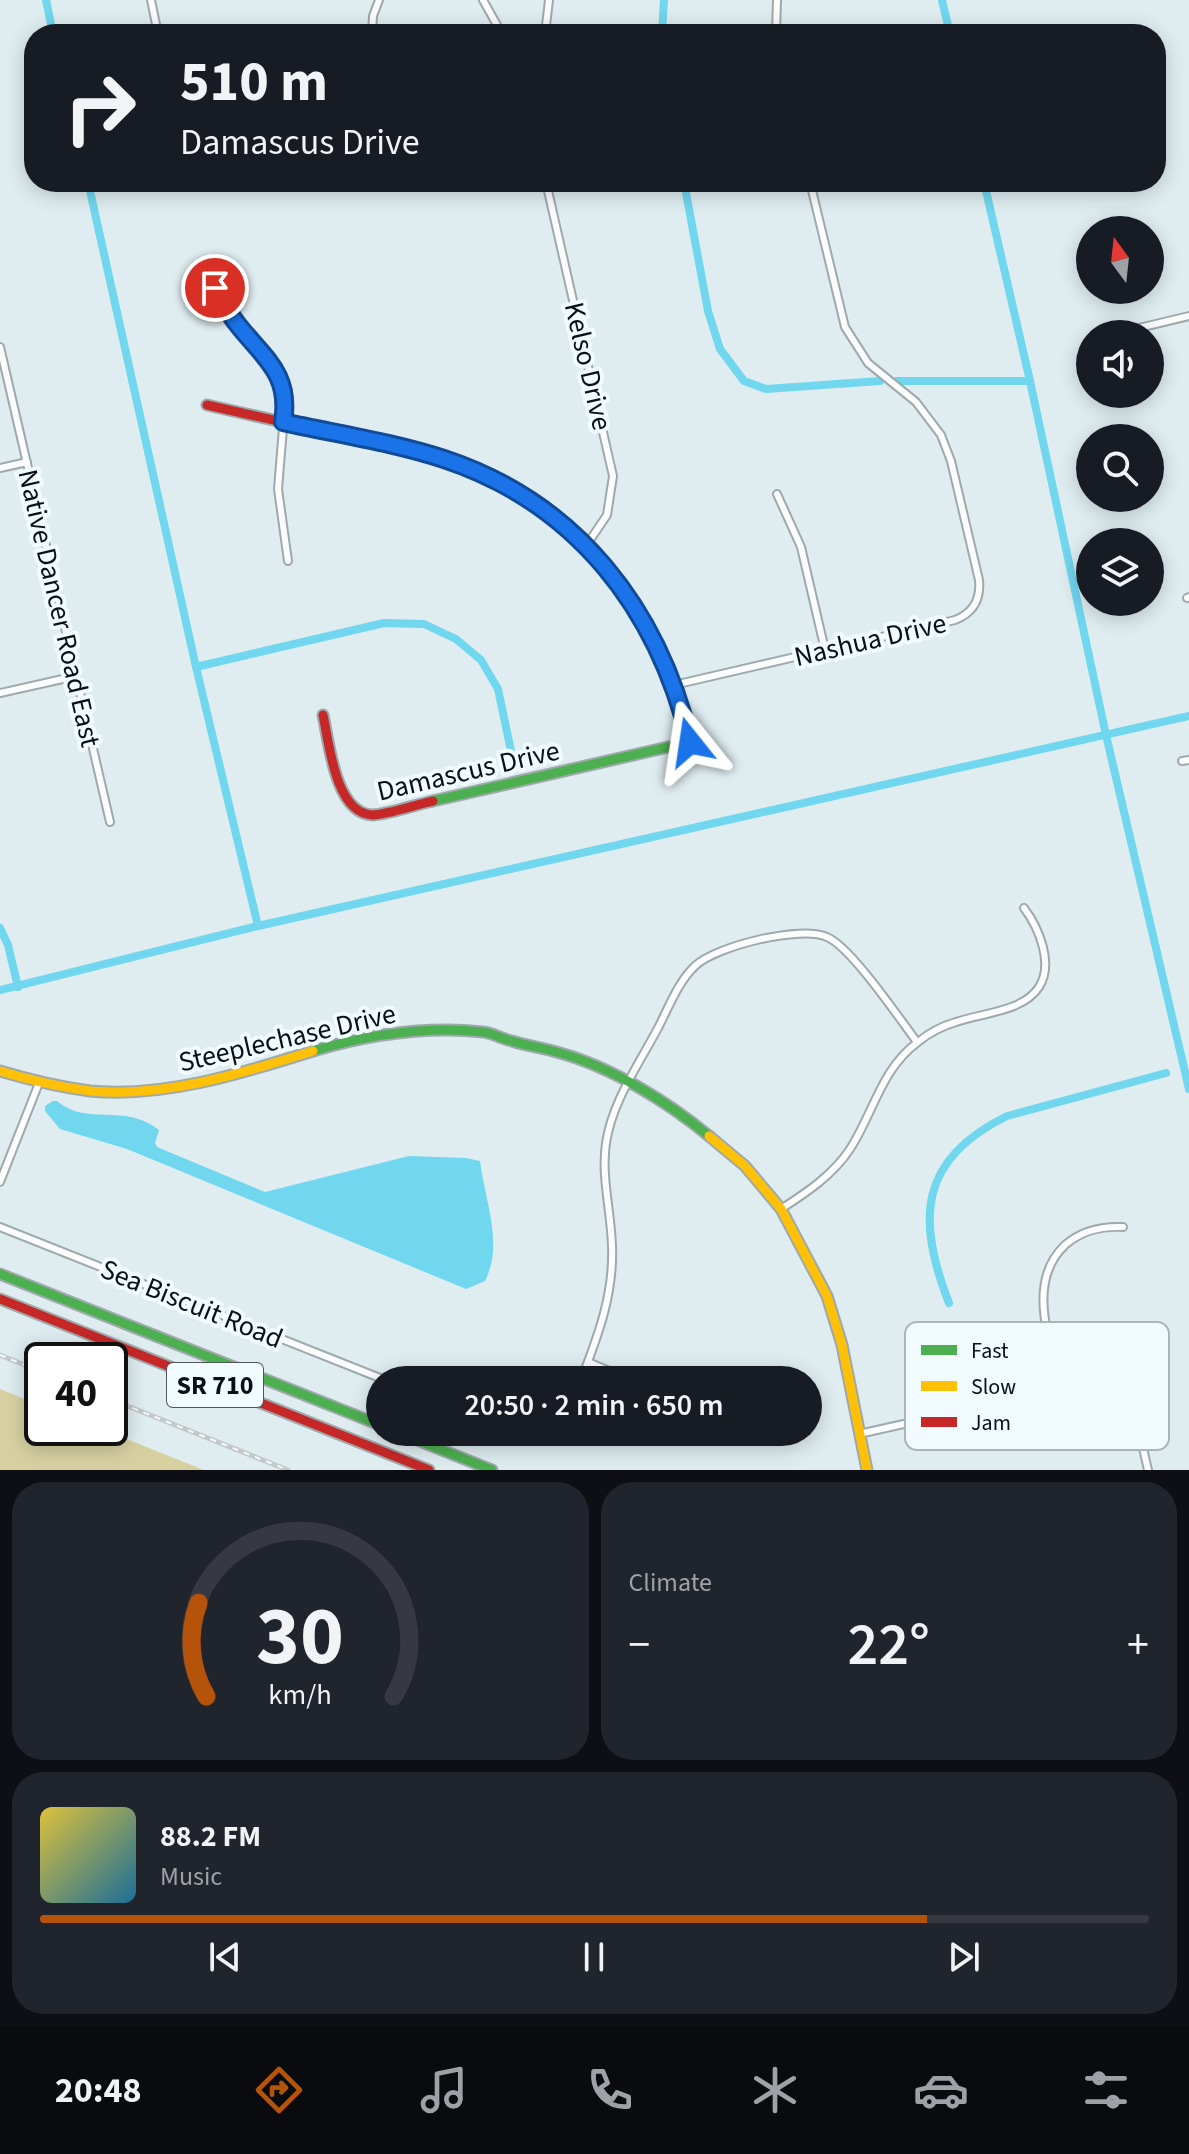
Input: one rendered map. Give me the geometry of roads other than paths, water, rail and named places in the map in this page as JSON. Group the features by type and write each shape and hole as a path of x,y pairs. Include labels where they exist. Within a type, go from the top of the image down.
{"main road":[{"path":"207,405 420,452 467,468 533,503 586,546 618,581 655,639 674,685"},
{"name":"Damascus Drive","path":"323,715 344,799 352,807 372,815 690,742 674,685"},
{"name":"Steeplechase Drive","path":"0,1071 39,1083 93,1091 139,1090 191,1084 257,1069 353,1039 433,1030 486,1032 561,1053 607,1070 669,1105 712,1139 745,1166 781,1209 827,1296 842,1345 867,1470"},
{"name":"SR 710","path":"0,1274 366,1419"},
{"name":"SR 710","path":"0,1299 429,1470"},
{"path":"432,1446 492,1470"}],"street":[{"path":"151,0 156,24"},
{"path":"373,24 379,0"},
{"path":"483,0 496,24"},
{"path":"546,24 549,0"},
{"path":"776,24 777,0"},
{"name":"Kelso Drive","path":"548,192 613,476 607,515 586,546"},
{"name":"Nashua Drive","path":"674,685 958,619 974,607 980,586 951,461 941,435 916,402 868,363 845,327 812,192"},
{"path":"215,288 235,321 277,371 284,393 278,489 288,561"},
{"path":"1164,322 1189,316"},
{"name":"Native Dancer Road East","path":"0,347 110,822"},
{"path":"0,468 27,462"},
{"path":"777,494 801,547 825,650"},
{"path":"0,693 76,676"},
{"path":"781,1209 839,1163 858,1134 887,1075 917,1042 956,1022 1020,1003 1037,990 1044,976 1045,960 1033,919 1024,908"},
{"path":"586,1366 607,1306 612,1271 604,1173 611,1122 682,983 695,966 721,950 800,932 823,935 841,945 917,1042"},
{"path":"0,1182 39,1083"},
{"path":"1046,1322 1043,1310 1046,1276 1059,1252 1082,1234 1105,1226 1123,1227"},
{"name":"Sea Biscuit Road","path":"0,1227 366,1372"},
{"path":"588,1362 598,1366"},
{"path":"859,1434 905,1424"},
{"path":"1143,1450 1148,1470"}],"water":[{"path":"53,1101 81,1113 119,1115 146,1122 159,1130 155,1143 157,1147 265,1192 409,1156 480,1161 493,1237 493,1252 485,1281 466,1289 127,1149 60,1129 45,1111 45,1106"}],"waterway":[{"path":"46,0 51,24"},
{"path":"663,24 664,0"},
{"path":"942,0 948,24"},
{"path":"90,192 196,667 258,926"},
{"path":"686,192 708,311 720,349 744,381 766,389 880,381"},
{"path":"986,192 1106,735 1189,1089"},
{"path":"896,381 1030,381"},
{"path":"196,667 384,623 424,624 456,639 481,660 498,689 511,751"},
{"path":"0,990 258,926 1189,716"},
{"path":"0,928 8,945 18,987"},
{"path":"949,1303 938,1273 930,1218 933,1194 941,1172 956,1152 978,1133 1007,1116 1166,1073"}],"railway":[{"path":"0,1355 24,1365"},
{"path":"128,1406 288,1470"}]}
